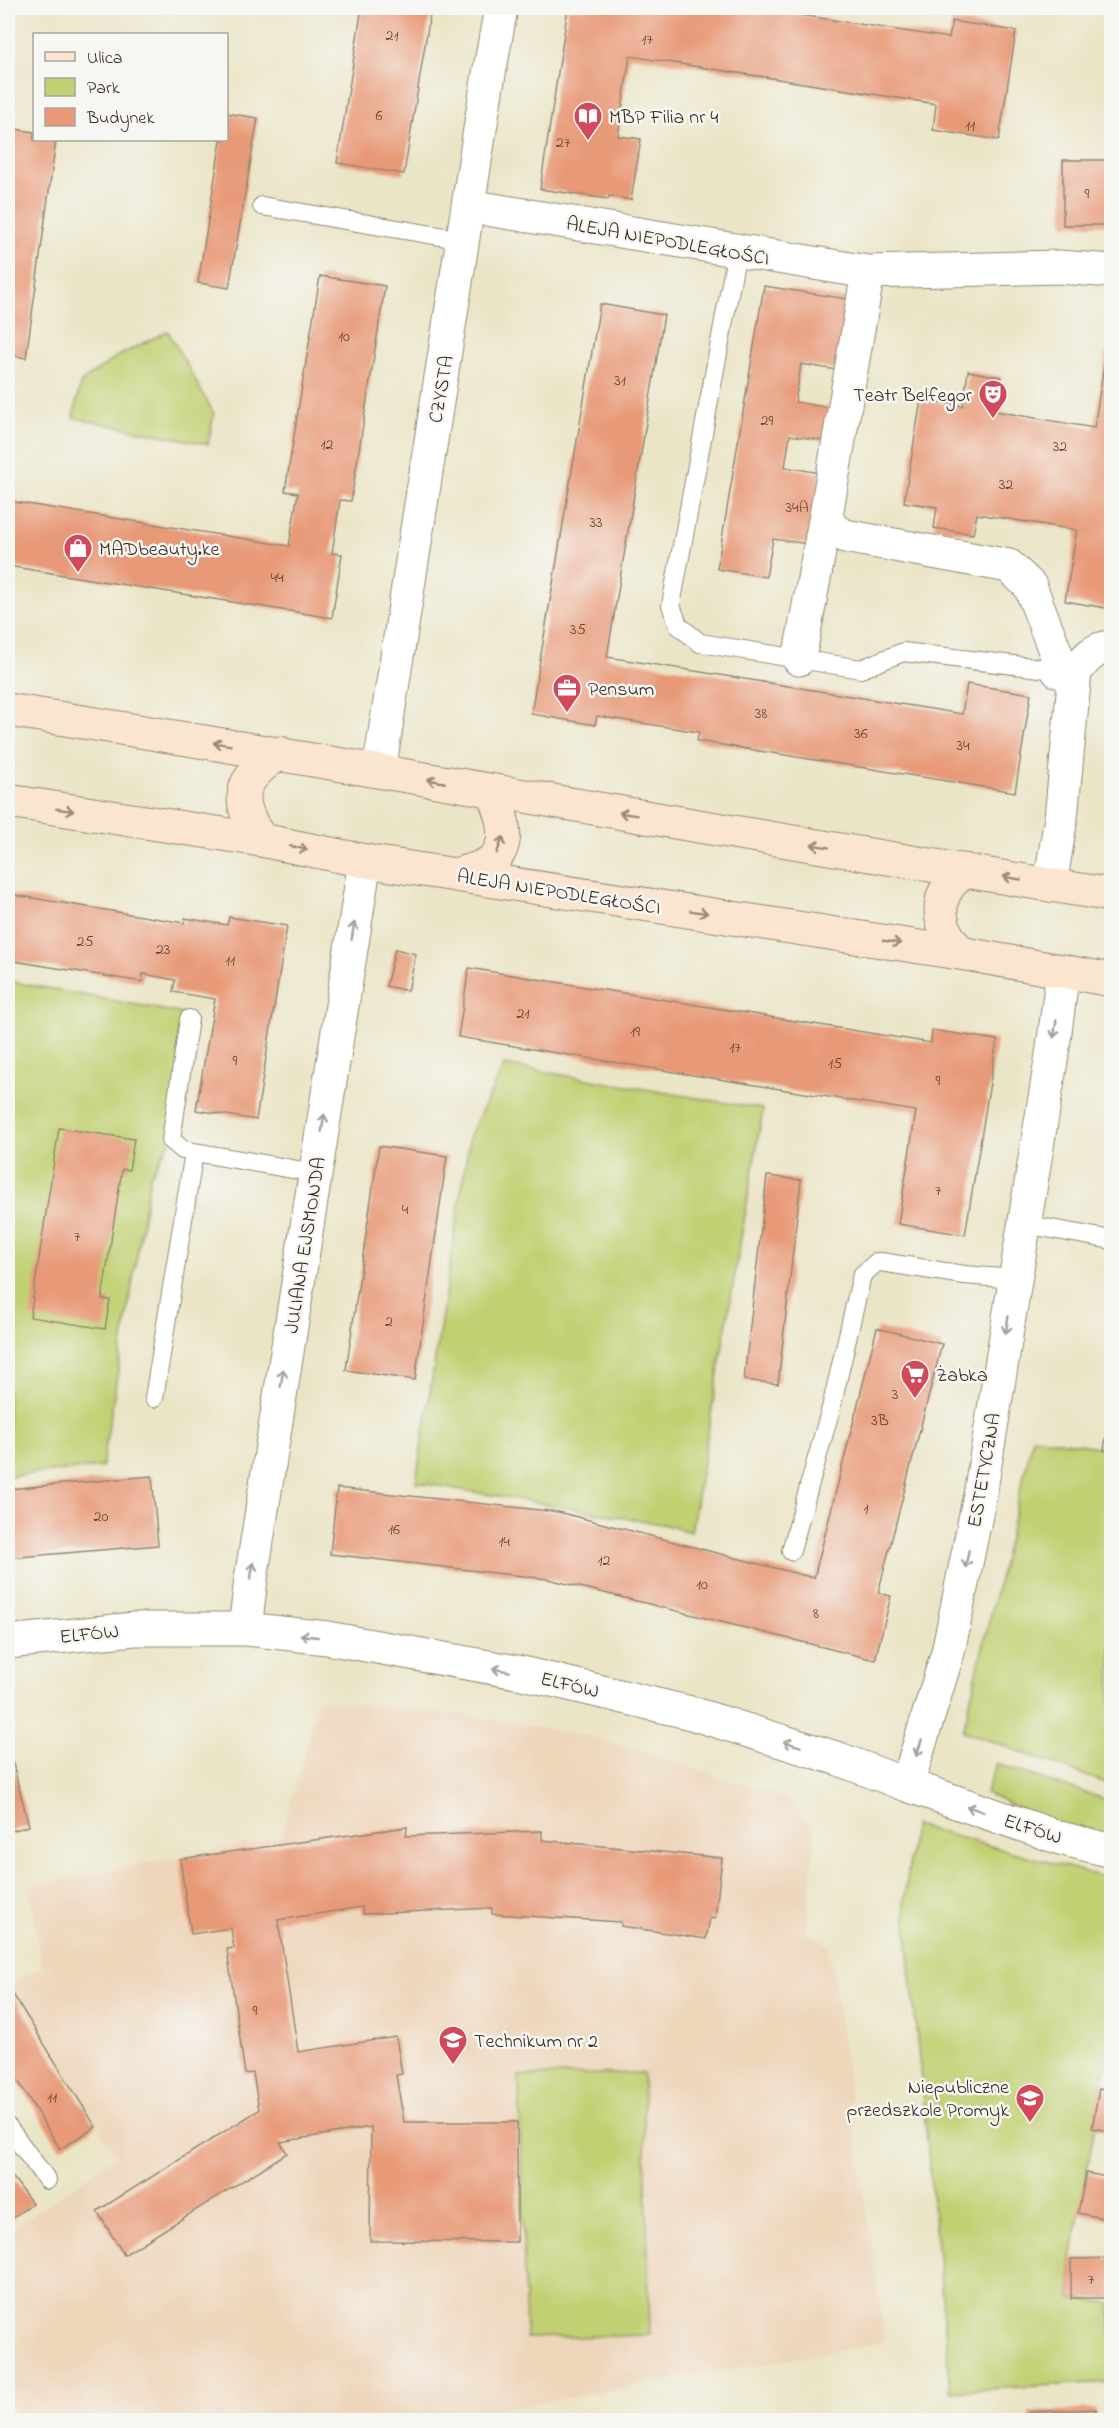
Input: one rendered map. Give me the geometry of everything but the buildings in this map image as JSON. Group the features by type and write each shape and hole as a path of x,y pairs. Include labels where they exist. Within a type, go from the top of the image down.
{"street":[{"name":"CZYSTA","path":"379,771 501,8"},
{"name":"ALEJA NIEPODLEGŁOŚCI","path":"469,206 868,272 1059,267 1112,271"},
{"path":"799,659 868,272"},
{"path":"826,515 831,528 845,536 1009,566 1030,586 1057,656 1067,672 1061,818 1050,885"},
{"path":"1067,672 1089,654 1102,647 1112,646"},
{"path":"8,710 280,753 492,792 1112,895"},
{"path":"261,840 247,818 244,794 257,768 280,753"},
{"path":"456,874 484,866 500,848 504,834 504,821 492,792"},
{"name":"ALEJA NIEPODLEGŁOŚCI","path":"8,801 261,840 365,861 965,954 1112,980"},
{"name":"JULIANA EJSMONDA","path":"245,1629 365,861"},
{"path":"964,870 948,887 941,909 947,934 954,945 965,954"},
{"name":"ESTETYCZNA","path":"907,1785 948,1652 980,1495 1063,971"},
{"name":"ELFÓW","path":"8,1642 134,1629 245,1629 327,1638 522,1673 691,1713 839,1759 1060,1838 1112,1851"}],"lane":[{"path":"262,206 464,240"},
{"path":"737,251 671,605 678,626 700,643 861,669 903,652 1067,672"},
{"path":"189,1019 171,1140 183,1150 315,1173"},
{"path":"154,1398 194,1152"},
{"path":"1024,1224 1112,1240"},
{"path":"791,1551 831,1408 862,1275 880,1262 964,1275 1014,1279"},
{"path":"8,2127 47,2180"}],"shaded area":[{"name":"Technikum nr 2","path":"319,1700 484,1718 598,1738 786,1798 815,1831 806,1933 829,1945 885,2342 442,2420 18,2420 15,2409 8,2408 8,2232 116,2156 11,1985 41,1967 30,1886 281,1837"}],"green space":[{"path":"168,331 214,414 208,444 73,418 81,382 118,356"},
{"path":"8,981 180,1013 189,1019 171,1140 150,1176 102,1467 8,1476"},
{"path":"504,1065 763,1109 691,1532 662,1524 416,1482 470,1135"},
{"path":"1033,1437 1111,1449 1111,1785 963,1731"},
{"path":"996,1764 1111,1801 1111,1841 1062,1828 986,1793"},
{"name":"Niepubliczne przedszkole Promyk","path":"914,1825 1111,1879 1111,2047 1109,2047 1071,2259 1071,2298 1111,2303 1111,2382 951,2391 904,1903"},
{"path":"643,2073 650,2335 526,2338 519,2076"}],"place":[{"name":"MBP Filia nr 4","path":"588,142"},
{"name":"Teatr Belfegor","path":"993,420"},
{"name":"MADbeauty.ke","path":"78,574"},
{"name":"Pensum","path":"567,714"},
{"name":"Żabka","path":"915,1400"},
{"name":"Technikum nr 2","path":"453,2066"},
{"name":"Niepubliczne przedszkole Promyk","path":"1030,2124"}]}
